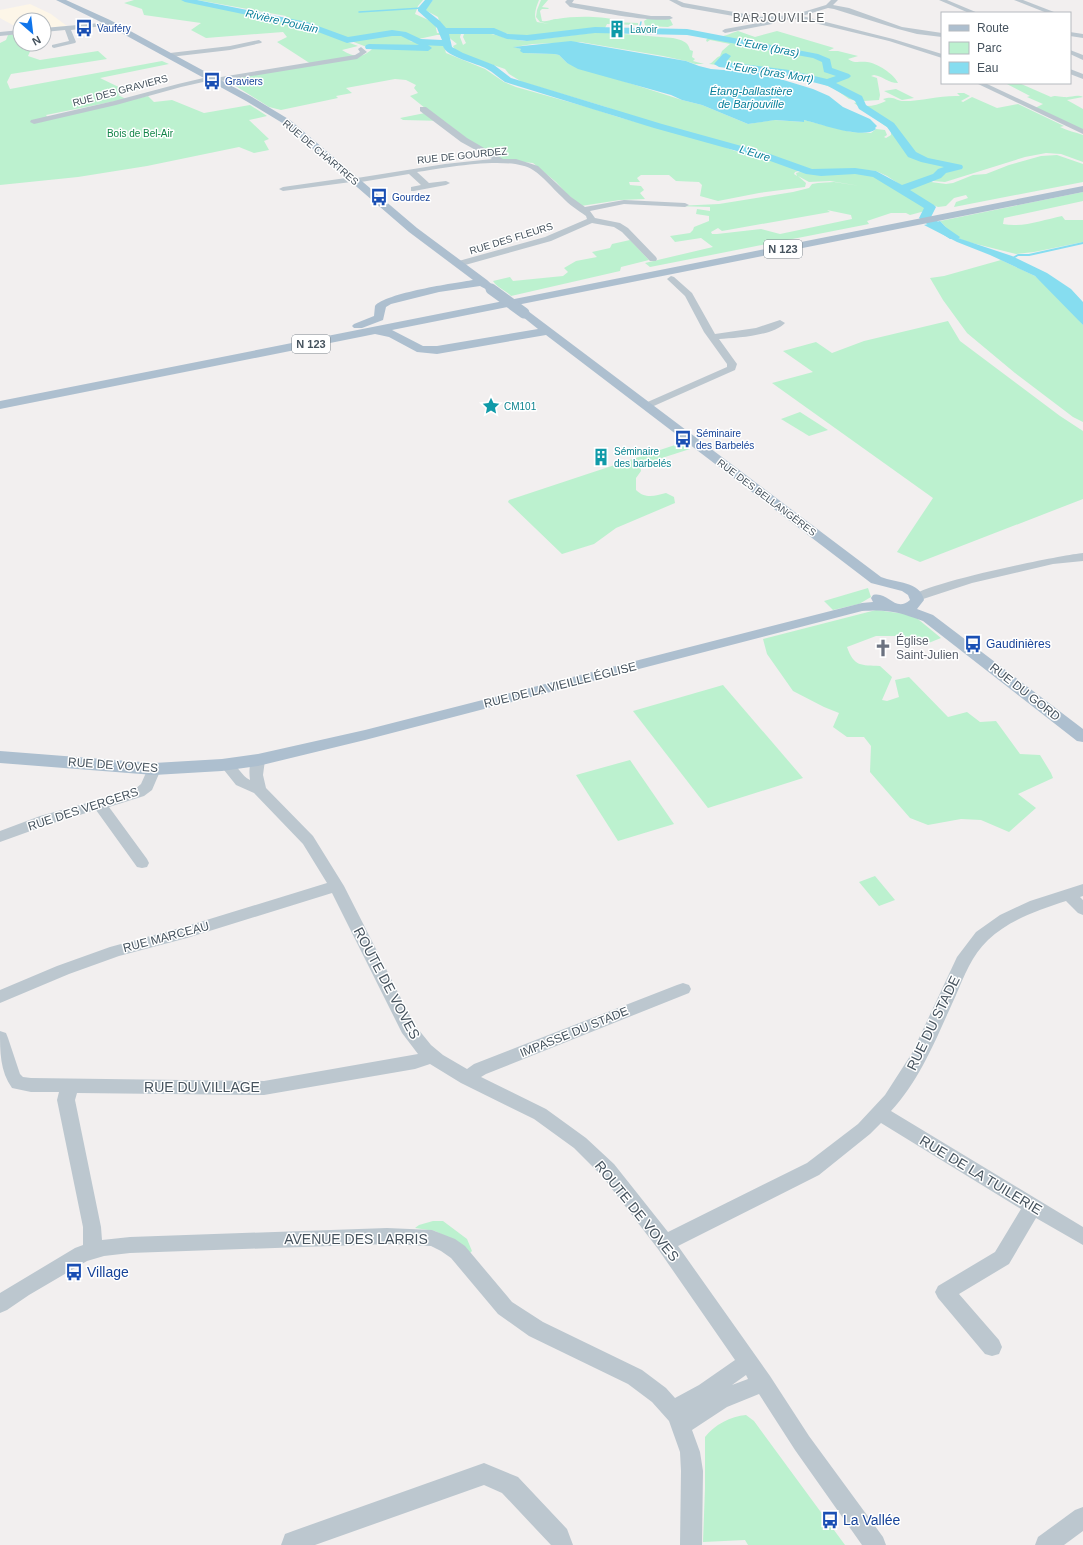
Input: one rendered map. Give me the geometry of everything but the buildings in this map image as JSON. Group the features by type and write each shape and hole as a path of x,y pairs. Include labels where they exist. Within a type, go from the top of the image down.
{"main road":[{"name":"RUE DE CHARTRES","path":"60,0 103,24 170,55 249,99 286,122 412,230 524,313"},
{"name":"N 123","path":"978,208 1083,184"},
{"name":"N 123","path":"0,405 442,318 681,266 1083,189"},
{"name":"N 123","path":"0,400 310,337 619,279"},
{"path":"310,337 374,321 379,318 381,306 387,302 439,289 483,282"},
{"path":"381,313 395,317 421,316"},
{"name":"RUE DES BELLANGÈRES","path":"524,313 647,406 883,592"},
{"path":"404,340 405,331 408,328 442,318"},
{"path":"365,333 384,332 404,340 420,350 437,350 504,338 544,328"},
{"path":"883,592 915,598"},
{"path":"883,592 915,598"},
{"name":"RUE DE LA VIEILLE ÉGLISE","path":"258,760 358,736 862,607 883,592"},
{"name":"RUE DU GORD","path":"915,598 928,618 1083,737"},
{"name":"RUE DE VOVES","path":"0,757 154,769 227,765 258,760"}],"street":[{"path":"571,0 568,2 570,5 669,20 679,9"},
{"path":"672,0 679,9 762,19 788,17"},
{"path":"828,6 834,0"},
{"path":"942,0 972,12"},
{"path":"1017,0 1048,12"},
{"path":"1028,4 1035,0"},
{"path":"725,31 759,26 828,6 847,10 888,24 930,34 941,35"},
{"path":"765,12 816,21 891,40 941,56"},
{"path":"52,29 103,24"},
{"path":"54,46 73,42 67,28"},
{"path":"0,34 12,33"},
{"path":"891,40 930,34"},
{"path":"1071,34 1083,36"},
{"path":"170,55 230,48 258,42"},
{"name":"RUE DES GRAVIERS","path":"34,122 213,79 357,57 364,52 361,49"},
{"path":"1071,52 1083,58"},
{"path":"981,84 1083,132"},
{"path":"423,109 464,140 501,161"},
{"name":"RUE DE GOURDEZ","path":"283,189 501,161 512,161 529,164 545,175 568,199 590,215 591,220"},
{"path":"412,172 427,186"},
{"path":"414,189 446,183"},
{"path":"583,210 624,202 685,205"},
{"path":"591,220 617,225 625,230 653,259"},
{"name":"RUE DES FLEURS","path":"458,264 548,240 591,220"},
{"path":"647,406 732,368 732,364 713,337 689,295 671,279"},
{"path":"713,337 762,330 780,323"},
{"path":"915,598 1057,560 1083,556"},
{"path":"258,760 256,775 259,790"},
{"path":"227,765 241,782 259,790 308,840 336,886"},
{"name":"RUE DES VERGERS","path":"0,837 45,820 139,793 147,787 154,769"},
{"path":"100,805 142,863"},
{"name":"RUE MARCEAU","path":"0,997 63,970 116,951 188,932 336,886"},
{"name":"ROUTE DE VOVES","path":"336,886 408,1028 425,1050 467,1078 540,1114 580,1143 608,1170 665,1243 763,1383 802,1443 875,1545"},
{"path":"1076,892 1083,909"},
{"name":"RUE DU STADE","path":"665,1243 813,1169 864,1128 890,1100 919,1057 965,956 982,936 1005,919 1035,905 1076,892"},
{"name":"IMPASSE DU STADE","path":"467,1078 480,1070 683,989"},
{"name":"RUE DU VILLAGE","path":"0,1038 13,1077 18,1082 31,1085 264,1088 415,1062 432,1056"},
{"path":"70,1086 66,1100 92,1227 93,1251"},
{"name":"RUE DE LA TUILERIE","path":"879,1113 1083,1237"},
{"path":"992,1348 945,1292 1002,1258 1033,1206"},
{"name":"AVENUE DES LARRIS","path":"0,1304 22,1289 82,1254 130,1245 387,1236 432,1238 448,1245 458,1252 505,1308 536,1329 635,1377 659,1395 677,1416"},
{"path":"677,1416 706,1392 748,1362"},
{"path":"677,1416 763,1383"},
{"path":"677,1416 690,1452 692,1471 691,1545"},
{"path":"292,1545 293,1542 484,1474 510,1485 559,1537 562,1545"},
{"path":"1046,1545 1083,1518"}],"shaded area":[{"path":"30,4 47,12 12,12 12,25 0,18 0,10"},
{"path":"52,15 67,26 52,27"}],"green space":[{"path":"134,0 186,0 304,26 358,46 342,50 357,56 361,56 372,49 304,23 284,19 286,16 197,0 423,0 418,6 415,14 435,23 437,33 493,31 506,36 526,38 572,34 523,39 500,36 524,41 599,32 679,39 684,41 690,50 693,51 692,57 695,59 693,61 704,64 695,64 663,56 580,42 533,44 514,47 521,49 523,53 559,55 567,63 702,105 748,124 774,120 804,122 804,120 851,132 871,133 876,129 885,130 887,135 884,137 886,138 891,135 891,130 854,103 869,106 884,102 886,101 883,99 887,98 893,98 901,101 911,101 946,96 960,96 957,93 964,93 970,96 961,101 963,102 972,97 997,108 1018,104 1064,126 1060,127 1066,130 1083,135 1083,162 1061,154 1046,153 1025,157 945,182 931,182 946,184 953,183 973,175 986,174 1009,165 1041,156 1057,155 1083,164 1083,182 954,207 956,202 968,198 966,195 954,198 946,206 938,207 928,203 887,176 876,171 844,169 821,172 812,171 779,159 706,137 646,122 606,107 522,82 509,74 505,69 461,54 455,50 453,46 457,44 447,35 437,35 409,41 421,43 442,40 446,53 485,69 504,82 516,87 717,144 735,151 770,158 802,170 795,172 794,174 797,176 796,173 799,172 827,174 849,171 873,174 928,207 925,211 910,215 906,213 891,213 867,221 869,224 650,267 645,263 713,247 701,238 675,242 670,236 690,233 694,227 709,221 709,216 696,214 697,209 710,211 710,207 676,206 719,204 793,192 809,188 812,184 818,183 834,182 860,186 830,181 809,182 798,176 806,183 805,187 759,193 718,201 700,196 702,185 699,182 676,181 669,175 641,175 637,178 640,182 629,182 630,185 641,186 644,190 640,193 645,199 620,200 581,206 533,163 502,160 477,147 444,121 403,120 400,118 430,112 410,96 418,93 414,88 416,85 406,80 395,79 346,88 352,93 336,96 338,98 281,110 269,107 226,80 311,64 277,42 287,37 283,32 206,38 191,30 201,23 144,15 142,9 124,3","holes":["468,32 482,32 491,34 464,34 463,37 466,43 463,45 460,37 461,34","827,210 851,215 852,219 780,234 761,229 717,234 712,234 711,232 718,228 722,231 830,212"]},
{"path":"433,0 539,0 535,11 535,17 537,22 549,24 540,22 536,17 541,0 548,0 542,7 549,8 542,9 540,11 542,21 571,17 595,17 616,20 612,22 638,23 638,25 607,24 605,28 609,29 581,30 528,37 515,36 494,30 445,31 440,24 438,17 425,10"},
{"path":"647,19 670,19 673,25 668,27 645,26 644,21"},
{"path":"738,31 755,37 777,31 834,48 828,51 838,51 858,56 848,59 850,61 876,64 889,73 898,83 891,82 874,75 871,76 877,78 880,95 879,100 864,101 859,98 858,101 849,99 835,89 808,78 709,64 720,56 722,51 730,44 710,40 707,42 706,40 709,37 720,37"},
{"name":"Bois de Bel-Air","path":"8,35 12,35 12,52 30,52 28,56 40,60 98,51 107,59 11,74 7,82 10,89 162,61 169,64 100,78 127,91 118,95 126,99 46,115 49,119 148,96 154,102 172,100 204,113 250,105 267,116 249,120 269,139 264,141 269,150 254,153 239,147 147,166 78,177 0,185 0,43 6,40"},
{"path":"1007,84 1021,84 1051,97 1083,97 1067,100 1083,109 1083,130 1035,108 1043,104 1027,97 1030,96"},
{"path":"896,89 914,98 902,100 884,91"},
{"path":"1083,192 1083,201 1004,218 1003,224 1010,225 1032,223 1062,216 1065,220 1083,220 1083,242 1034,252 1016,254 968,242 955,237 940,221"},
{"path":"630,240 649,260 621,267 620,271 511,296 497,286 493,281 510,277 513,281 563,276 568,272 564,268 576,261 597,257 592,252 610,248 612,244"},
{"path":"1001,260 1035,276 1058,296 1083,325 1083,422 1073,417 1015,373 967,333 943,300 930,278 944,276"},
{"path":"948,321 960,341 1060,416 1083,431 1083,499 920,562 897,552 933,498 772,383 813,372 783,351 816,342 832,353 864,341"},
{"path":"800,412 828,430 809,436 781,419"},
{"path":"684,443 690,447 690,449 640,465 641,471 636,478 636,490 639,493 650,496 666,493 674,497 675,503 616,528 594,544 562,554 508,502 509,500"},
{"path":"868,588 871,597 859,604 833,610 824,601"},
{"path":"876,610 913,615 941,638 921,646 904,636 876,636 847,647 852,658 859,664 880,666 892,677 882,700 887,701 899,697 895,680 909,677 948,717 967,712 980,722 996,721 1020,754 1040,755 1051,773 1053,778 1018,794 1036,808 1009,832 981,820 961,819 928,825 910,818 870,772 871,746 864,737 847,737 833,727 839,713 793,691 767,654 763,639"},
{"path":"723,685 803,778 708,808 633,711"},
{"path":"630,760 674,824 618,841 576,775"},
{"path":"875,876 895,900 879,906 859,882"},
{"path":"433,1221 443,1221 467,1239 472,1251 470,1253 453,1240 435,1231 415,1228 419,1225"},
{"path":"746,1415 754,1421 845,1545 748,1545 745,1540 703,1542 705,1437 723,1422 735,1417"}],"water":[{"name":"Étang-ballastière de Barjouville","path":"571,41 686,61 711,69 760,73 813,89 829,96 843,107 870,119 877,126 875,128 876,129 870,132 862,133 842,130 804,120 804,122 775,120 748,124 702,105 578,69 567,63 559,55 523,53 520,51 521,49 513,47"},
{"path":"940,221 955,237 1012,256 1047,273 1071,289 1083,302 1083,325 1035,276 990,255 957,242 924,225"}],"waterway":[{"name":"Rivière Poulain","path":"185,0 307,25 347,40 392,33 403,34 419,42 447,43"},
{"name":"L'Eure","path":"429,0 422,8 422,11 440,26 446,36 447,43"},
{"path":"359,12 422,8"},
{"path":"639,31 641,22"},
{"name":"L'Eure (bras)","path":"444,31 494,31 507,36 527,38 595,30 687,32 815,56 827,61 827,70 846,76 831,80 831,84"},
{"name":"L'Eure","path":"447,43 448,48 460,55 491,67 508,80 658,126 766,156 810,172 821,173 855,171 876,174 930,207 925,218 954,237"},
{"path":"369,47 428,48"},
{"name":"L'Eure (bras Mort)","path":"726,56 719,64 789,73 817,79 831,84"},
{"name":"L'Eure (bras)","path":"831,84 859,99 863,107 891,125 912,155 920,159 958,167 942,171 937,176 903,189"},
{"path":"1011,259 1018,255 1029,255 1083,243"}],"place":[{"name":"Vauféry","path":"84,28"},
{"name":"Lavoir","path":"617,29"},
{"name":"Graviers","path":"212,81"},
{"name":"Gourdez","path":"379,197"},
{"name":"CM101","path":"491,406"},
{"name":"Séminaire des Barbelés","path":"683,439"},
{"name":"Séminaire des barbelés","path":"601,457"},
{"name":"Gaudinières","path":"973,644"},
{"name":"Église Saint-Julien","path":"883,648"},
{"name":"Village","path":"74,1272"},
{"name":"La Vallée","path":"830,1520"}],"district":[{"name":"BARJOUVILLE","path":"779,18"}]}
